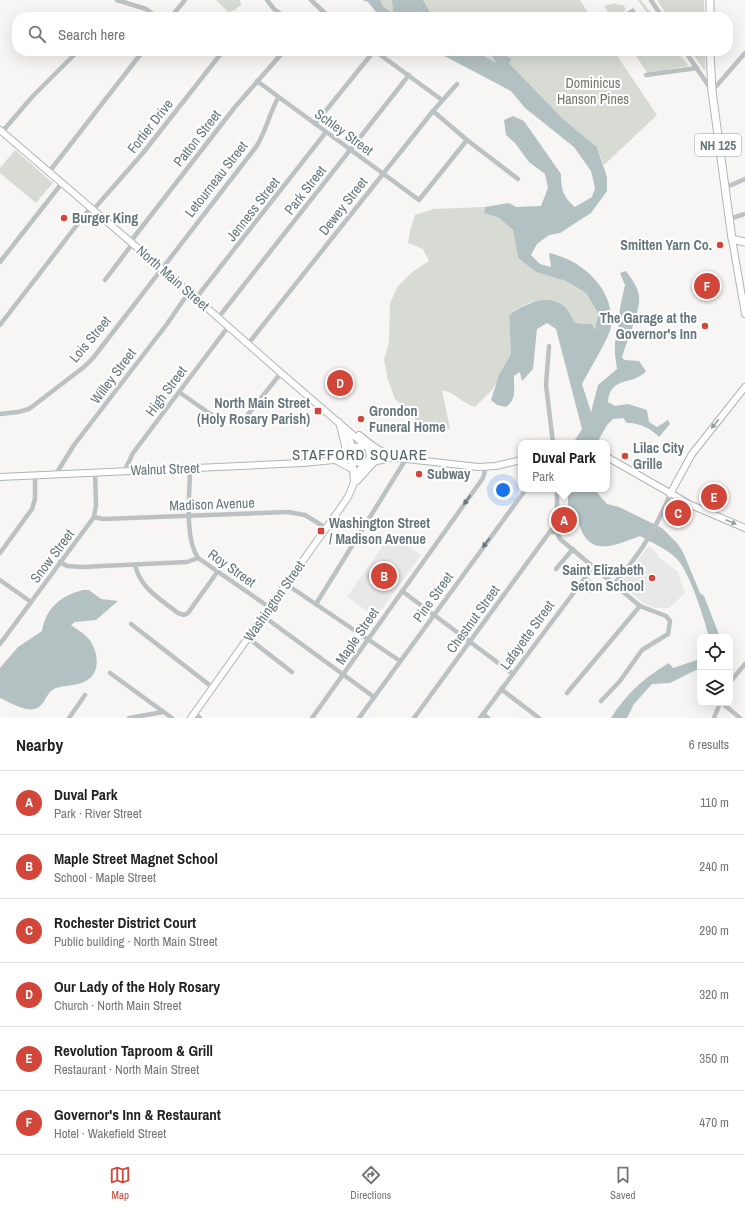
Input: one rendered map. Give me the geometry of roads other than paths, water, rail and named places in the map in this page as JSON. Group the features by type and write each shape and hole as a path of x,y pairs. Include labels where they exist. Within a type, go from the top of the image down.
{"main road":[{"path":"710,0 710,12"},
{"name":"NH 125","path":"710,56 712,91 732,239"},
{"name":"North Main Street","path":"1,131 132,242 280,373 346,428 364,446"},
{"path":"745,242 732,239 745,314"},
{"path":"670,494 692,454 742,393 745,386"},
{"path":"339,422 345,445 345,453"},
{"path":"346,428 353,460 364,464 370,458 369,450 364,446 357,446 352,450"},
{"name":"North Main Street","path":"346,428 352,430 392,458"},
{"name":"Walnut Street","path":"334,461 352,450"},
{"name":"North Main Street","path":"369,450 382,456 392,458 486,467 518,461"},
{"name":"North Main Street","path":"364,464 392,458"},
{"path":"610,459 670,494 702,510 745,528"},
{"name":"Walnut Street","path":"0,477 353,460"},
{"name":"Washington Street","path":"353,460 354,483"},
{"path":"334,461 354,470"},
{"path":"354,483 374,462"},
{"name":"Washington Street","path":"192,716 348,496 360,469 364,464"}],"street":[{"path":"117,0 146,9 150,12"},
{"path":"175,12 185,0"},
{"path":"267,0 278,12"},
{"path":"310,0 323,12"},
{"path":"650,0 658,12"},
{"path":"689,56 712,91 745,53"},
{"path":"1,131 27,102 73,56"},
{"path":"49,172 139,56"},
{"name":"Fortier Drive","path":"0,325 92,209 143,154 218,56"},
{"name":"Patton Street","path":"105,280 132,242 235,107 280,56"},
{"path":"315,124 371,56"},
{"path":"382,56 442,100"},
{"path":"646,75 697,68"},
{"name":"Park Street","path":"218,318 409,75"},
{"name":"Schley Street","path":"257,81 278,98 419,200 467,140"},
{"name":"Dewey Street","path":"248,344 433,111 457,84"},
{"name":"Letourneau Street","path":"161,268 256,147 264,134 278,98"},
{"path":"433,111 467,140 518,179"},
{"name":"Jenness Street","path":"196,298 326,132"},
{"path":"724,188 745,179"},
{"path":"0,262 62,183"},
{"path":"729,219 745,214"},
{"name":"Lois Street","path":"0,414 29,409 84,367 93,358 161,268"},
{"name":"Willey Street","path":"56,474 74,445 167,324 189,292"},
{"name":"High Street","path":"125,470 134,453 228,327"},
{"path":"549,346 546,385 553,440"},
{"path":"246,417 280,373"},
{"path":"179,392 216,418"},
{"path":"316,604 406,459"},
{"name":"Maple Street","path":"312,718 483,478 486,467"},
{"name":"Roy Street","path":"190,468 191,543 198,558 269,607"},
{"path":"94,517 96,505 95,472"},
{"path":"0,553 32,509 35,499 35,475"},
{"name":"Pine Street","path":"361,717 433,615 524,492"},
{"path":"557,492 558,537 640,606 669,618 671,624 669,632 642,650 622,678 602,701"},
{"path":"614,584 644,543 656,523 670,494"},
{"name":"Madison Avenue","path":"94,517 103,519 296,512 310,517 326,528"},
{"name":"Snow Street","path":"0,644 94,517"},
{"name":"Chestnut Street","path":"414,718 557,522"},
{"path":"550,532 557,532"},
{"path":"556,569 573,549"},
{"path":"60,562 73,567 187,562 198,558"},
{"path":"135,565 137,575 143,585 174,610 184,615 188,613 218,571"},
{"name":"Lafayette Street","path":"481,716 593,567"},
{"path":"0,580 31,602"},
{"path":"286,584 400,661"},
{"path":"402,591 513,674"},
{"path":"567,693 640,606"},
{"path":"263,616 374,697"},
{"path":"131,624 212,687"},
{"path":"248,638 292,672"},
{"path":"733,678 745,664"},
{"path":"110,673 172,718"},
{"path":"501,689 539,718"},
{"path":"68,718 85,695"},
{"path":"714,718 720,706"},
{"path":"725,706 740,718"},
{"path":"130,718 163,712"},
{"path":"192,716 200,718"},
{"path":"481,716 488,718"}],"place":[{"name":"Burger King","path":"64,218"},
{"name":"Smitten Yarn Co.","path":"720,245"},
{"name":"Governor's Inn & Restaurant","path":"707,286"},
{"name":"The Garage at the Governor's Inn","path":"705,326"},
{"name":"Our Lady of the Holy Rosary","path":"340,383"},
{"name":"North Main Street (Holy Rosary Parish)","path":"318,411"},
{"name":"Grondon Funeral Home","path":"361,419"},
{"name":"Lilac City Grille","path":"625,456"},
{"name":"Subway","path":"419,474"},
{"name":"Revolution Taproom & Grill","path":"714,497"},
{"name":"Rochester District Court","path":"678,513"},
{"name":"Duval Park","path":"564,520"},
{"name":"Washington Street / Madison Avenue","path":"321,531"},
{"name":"Maple Street Magnet School","path":"384,576"},
{"name":"Saint Elizabeth Seton School","path":"652,578"}],"district":[{"name":"STAFFORD SQUARE","path":"360,454"}],"park label":[{"name":"Dominicus Hanson Pines","path":"593,92"}]}
